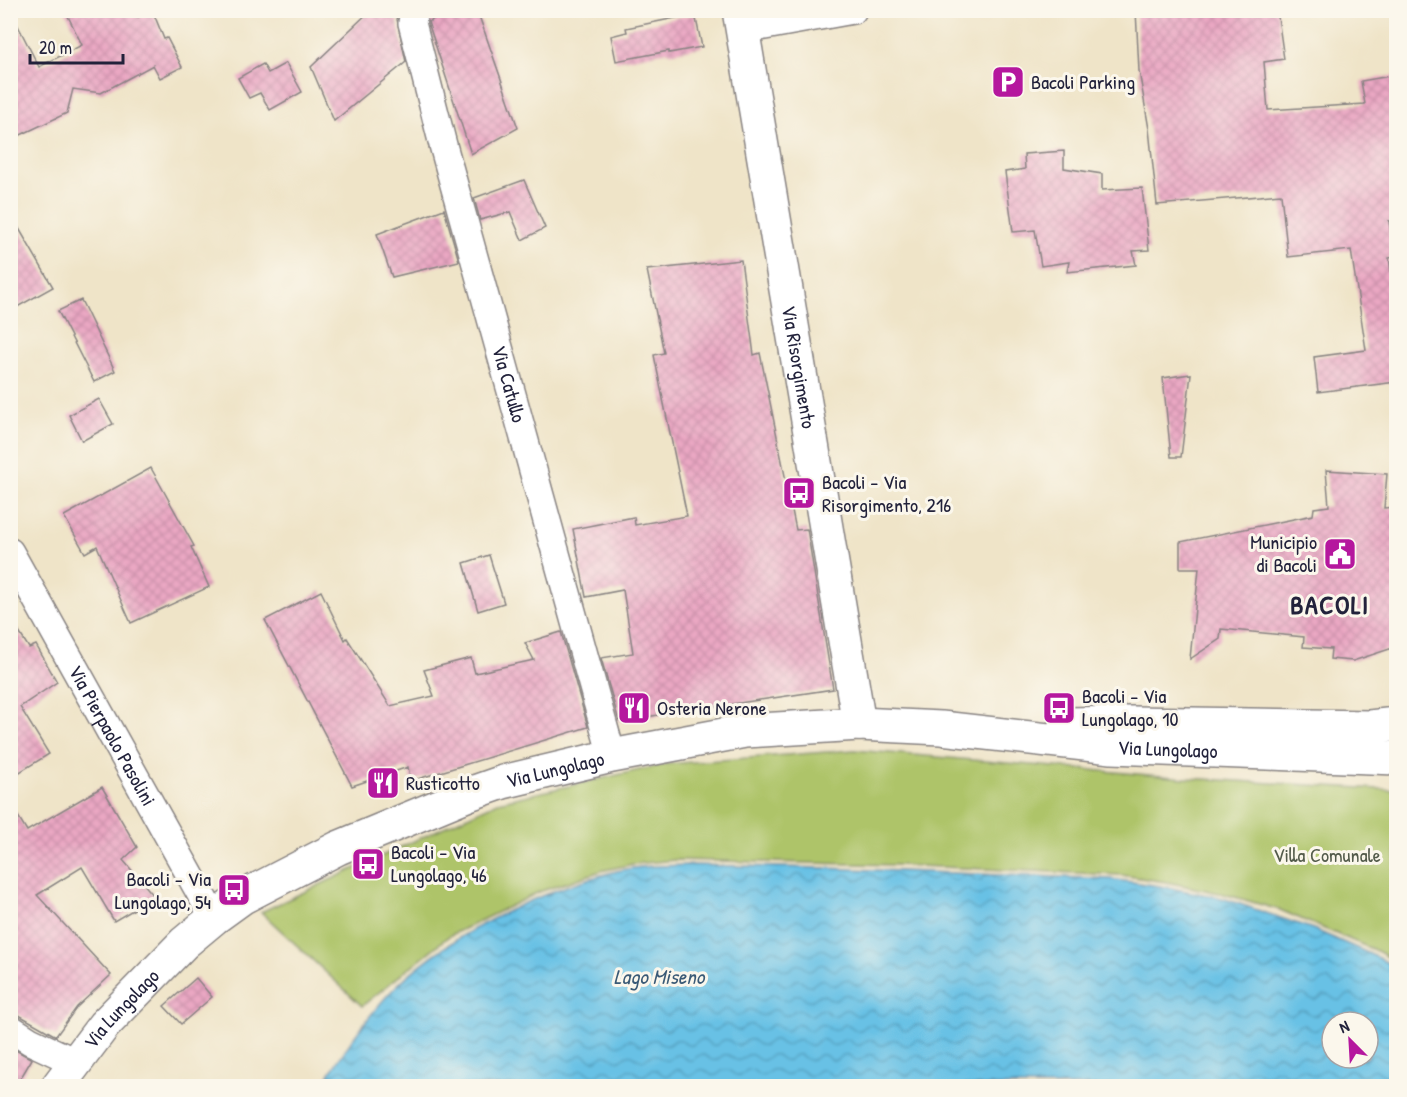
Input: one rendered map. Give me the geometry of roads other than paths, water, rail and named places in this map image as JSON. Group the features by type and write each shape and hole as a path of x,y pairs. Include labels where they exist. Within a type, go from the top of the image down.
{"main road":[{"name":"Via Risorgimento","path":"741,20 859,724"},
{"name":"Via Lungolago","path":"941,728 1114,723 1370,727 1396,724"},
{"name":"Via Lungolago","path":"67,1074 104,1025 184,943 243,897 338,848 466,795 503,782 612,756 745,731 859,724 941,728 1112,747 1396,758"}],"street":[{"name":"Via Catullo","path":"414,10 412,23 443,145 612,756"},
{"path":"741,20 853,10"},
{"name":"Via Pierpaolo Pasolini","path":"10,552 214,918"},
{"path":"10,1028 30,1041 67,1074"}],"water":[{"name":"Lago Miseno","path":"654,866 822,868 1110,879 1222,898 1313,929 1379,958 1396,968 1396,1086 322,1086 352,1040 386,997 408,975 462,936 492,919 556,890 617,871"}],"place":[{"name":"Bacoli Parking","path":"1008,82"},
{"name":"Bacoli - Via Risorgimento, 216","path":"799,493"},
{"name":"Municipio di Bacoli","path":"1340,554"},
{"name":"Osteria Nerone","path":"634,708"},
{"name":"Bacoli - Via Lungolago, 10","path":"1059,708"},
{"name":"Rusticotto","path":"383,783"},
{"name":"Bacoli - Via Lungolago, 46","path":"368,864"},
{"name":"Bacoli - Via Lungolago, 54","path":"234,890"}],"district":[{"name":"BACOLI","path":"1330,605"}],"park label":[{"name":"Villa Comunale","path":"1327,855"}]}
